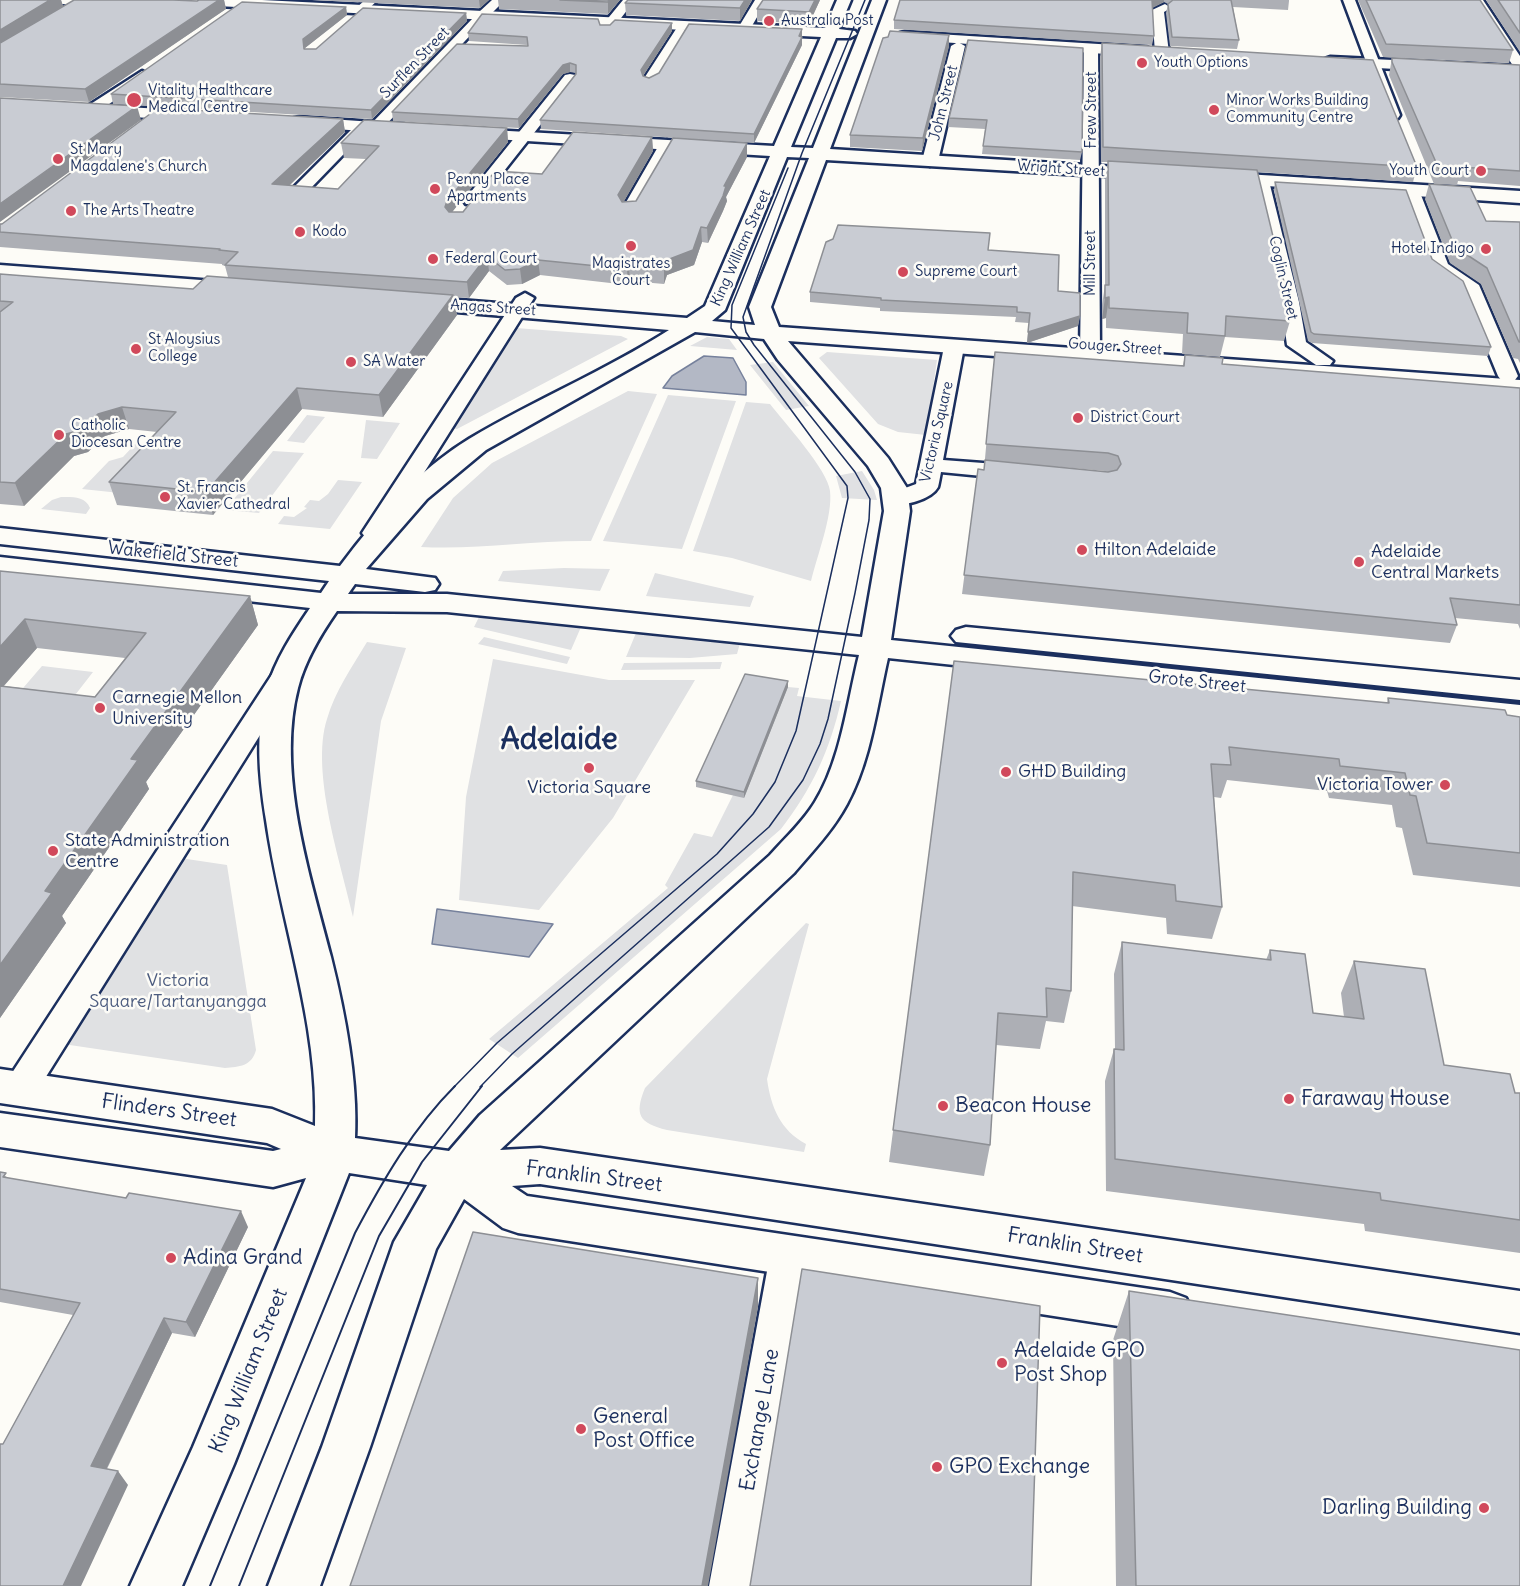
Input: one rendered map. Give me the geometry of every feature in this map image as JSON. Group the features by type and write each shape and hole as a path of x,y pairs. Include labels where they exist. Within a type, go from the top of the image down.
{"street":[{"name":"Surflen Street","path":"301,189 369,127 499,0"},
{"path":"608,25 629,0"},
{"path":"744,28 761,0"},
{"name":"King William Street","path":"346,575 414,497 477,445 702,320 718,304 844,0"},
{"name":"King William Street","path":"767,326 760,307 762,301 819,154 878,39 879,0"},
{"path":"1349,0 1399,130"},
{"path":"1477,0 1520,66"},
{"path":"65,6 85,1 133,4"},
{"path":"173,3 608,25 744,28 828,36"},
{"path":"1162,53 1158,10 1165,8"},
{"path":"608,25 681,32 828,36 1183,54"},
{"path":"650,80 681,32"},
{"path":"878,39 958,46 1091,49"},
{"path":"453,46 471,47"},
{"name":"John Street","path":"930,161 958,46"},
{"name":"Frew Street","path":"1091,49 1092,171"},
{"path":"1317,61 1520,71"},
{"path":"91,110 149,70"},
{"path":"463,212 570,78"},
{"path":"69,108 215,117"},
{"path":"140,127 158,114"},
{"path":"283,121 421,130"},
{"name":"Wright Street","path":"443,131 1174,176"},
{"path":"629,211 667,145"},
{"name":"Mill Street","path":"1090,350 1092,171"},
{"path":"1196,177 1420,186 1520,197"},
{"name":"Coglin Street","path":"1261,181 1290,302 1297,345 1323,361"},
{"path":"1420,186 1440,267 1470,285 1516,380"},
{"path":"0,260 256,285 0,271"},
{"name":"Angas Street","path":"395,295 767,326"},
{"path":"10,1087 290,667 328,602 521,304"},
{"name":"Gouger Street","path":"767,326 899,329 1090,350 1516,380"},
{"name":"Gouger Street","path":"767,326 854,341 1323,361 1516,380"},
{"name":"Victoria Square","path":"458,1171 494,1127 782,864 818,823 840,786 850,758 876,638 896,531 897,499 894,488 879,463 786,355 767,326"},
{"path":"899,329 924,334 954,347"},
{"name":"Victoria Square","path":"897,499 921,491 927,486 954,347"},
{"path":"941,466 1046,475"},
{"name":"Wakefield Street","path":"0,536 346,575"},
{"name":"Wakefield Street","path":"0,565 328,602"},
{"path":"346,575 876,638"},
{"path":"328,602 447,603 876,638"},
{"name":"Grote Street","path":"876,638 1520,690"},
{"name":"Grote Street","path":"876,638 1520,715"},
{"path":"290,667 277,718 277,789 290,873 313,960 331,1066 334,1098 333,1153"},
{"name":"Flinders Street","path":"10,1087 272,1126 333,1153 458,1171"},
{"name":"Flinders Street","path":"0,1130 273,1169 333,1153"},
{"name":"King William Street","path":"156,1586 210,1464 309,1226 322,1194 333,1153"},
{"name":"Franklin Street","path":"458,1171 540,1167 1520,1312"},
{"path":"294,1586 346,1447 416,1242 458,1171 518,1214 1207,1319"},
{"name":"Exchange Lane","path":"731,1586 789,1255"}],"green space":[{"path":"516,328 621,336 628,339 457,429 451,428 510,332"},
{"path":"707,337 729,339 737,350 690,346"},
{"path":"827,352 937,360 926,435 898,432 878,424 819,358"},
{"path":"773,362 809,406 786,410 750,365"},
{"path":"628,391 657,394 591,541 421,547 453,498 492,463"},
{"path":"668,395 736,401 682,549 603,541"},
{"path":"746,402 770,404 814,459 827,482 830,491 829,512 811,581 732,558 693,551"},
{"path":"307,415 325,417 304,443 287,441"},
{"path":"366,420 400,423 377,459 361,458"},
{"path":"137,442 152,459 120,493 82,489 109,461 123,457"},
{"path":"273,451 304,453 259,513 225,510"},
{"path":"862,471 874,490 877,500 842,498 836,476"},
{"path":"338,480 362,482 330,529 278,524 284,516 294,517 307,508 304,507 310,500 319,501 328,494"},
{"path":"61,497 82,499 90,508 86,514 41,509 52,500"},
{"path":"564,568 610,569 600,591 498,581 503,571"},
{"path":"655,573 754,596 750,607 646,596"},
{"path":"480,615 581,627 571,650 474,627"},
{"path":"636,633 740,643 737,654 690,658 626,657"},
{"path":"484,637 570,657 567,664 478,644"},
{"path":"367,642 406,648 381,721 353,917 329,818 322,765 323,741 327,719 335,699 344,679"},
{"path":"493,659 609,680 695,680 613,818 539,910 459,900 466,797"},
{"path":"722,662 720,669 621,670 624,663"},
{"path":"42,666 93,672 65,708 11,702"},
{"path":"788,687 799,688 797,696 841,701 831,736 811,784 781,829 518,1058 489,1039 668,888 665,885 694,833 712,837 733,795 744,797"},
{"name":"Victoria Square/Tartanyangga","path":"180,858 227,865 256,1050 254,1055 244,1065 225,1068 63,1044"},
{"path":"806,923 809,924 767,1079 778,1117 790,1132 806,1144 804,1152 667,1130 645,1121 641,1116 640,1105 645,1088"}],"shaded area":[{"path":"704,356 733,358 746,382 746,395 663,388 672,376"},
{"path":"437,909 553,924 529,957 432,944"}],"building":[{"path":"0,0 50,0 0,30"},
{"path":"74,0 219,0 85,89 0,84 0,43"},
{"path":"560,0 609,0 608,2"},
{"path":"628,0 745,0 740,8 625,3"},
{"path":"763,0 815,0 809,12 757,9"},
{"path":"900,0 1152,0 1154,36 894,20"},
{"path":"1173,0 1231,0 1239,40 1172,37 1168,4"},
{"path":"1366,0 1480,0 1513,50 1386,44"},
{"path":"1498,0 1520,0 1520,33"},
{"path":"242,2 346,7 303,39 304,49 316,49 363,8 466,13 371,110 111,94"},
{"path":"482,14 598,19 600,25 610,25 615,20 672,23 641,70 643,76 649,78 659,73 689,24 802,29 799,36 802,37 754,134 540,120 576,74 576,65 570,63 563,65 518,119 392,112 457,44 528,46 527,37 468,33"},
{"path":"890,31 949,35 923,138 850,135 883,38 888,37"},
{"path":"968,40 1083,48 1082,152 983,146 987,120 949,118"},
{"path":"1102,43 1373,60 1417,167 1103,147"},
{"path":"1392,58 1520,65 1520,171 1460,167 1462,170 1439,169"},
{"path":"0,98 137,106 0,204"},
{"path":"158,108 343,119 272,184 338,189 379,146 341,143 364,120 507,128 447,201 445,207 449,212 463,212 495,171 542,174 573,132 652,137 618,195 622,202 636,201 673,138 747,143 724,186 726,186 723,196 707,228 701,227 693,250 667,260 664,268 629,266 627,269 538,260 520,269 505,270 487,256 467,282 225,265 238,252 0,232 0,224"},
{"path":"1108,161 1257,170 1284,282 1290,321 1226,316 1225,336 1187,333 1188,313 1109,308 1109,297 1105,298 1105,285 1109,285"},
{"path":"1275,182 1406,190 1432,259 1463,281 1491,347 1311,332"},
{"path":"1429,184 1470,187 1486,221 1520,222 1520,342 1487,268 1455,247"},
{"path":"838,225 990,233 988,250 1059,255 1058,291 1080,293 1080,316 1028,332 1030,313 1017,312 1017,307 881,300 881,298 810,292 826,242 833,239"},
{"path":"0,274 193,289 207,276 453,295 379,395 297,388 206,492 109,482 176,412 122,407 98,414 81,430 66,434 15,483 0,482 0,312 13,302 0,301"},
{"path":"995,352 1184,366 1185,355 1223,358 1222,364 1520,388 1520,605 1450,598 1457,625 964,575 978,469 984,470 985,460 1108,472 1117,470 1121,464 1118,456 1108,453 986,444"},
{"path":"0,571 250,596 131,759 138,760 45,891 52,893 0,965 0,686 95,697 146,633 25,619 0,647"},
{"path":"954,661 1389,703 1388,698 1505,710 1507,715 1520,717 1520,853 1427,843 1416,796 1410,795 1405,773 1340,766 1339,759 1229,747 1231,765 1211,764 1222,907 1176,901 1175,885 1073,872 1071,991 1046,988 1047,1017 998,1013 990,1145 893,1130"},
{"path":"745,674 788,681 744,792 696,781"},
{"path":"1122,942 1271,960 1270,950 1305,954 1313,1013 1364,1019 1354,961 1425,969 1444,1065 1510,1074 1515,1093 1520,1093 1520,1220 1381,1200 1380,1193 1115,1159 1114,1049 1124,1050"},
{"path":"0,1172 6,1173 3,1177 126,1198 129,1193 241,1211 186,1322 164,1318 91,1466 118,1471 63,1586 0,1586 0,1444 3,1444 80,1303 0,1289"},
{"name":"General Post Office","path":"473,1232 758,1278 702,1586 350,1586"},
{"path":"802,1269 1040,1306 1031,1586 750,1586"},
{"path":"1129,1291 1520,1350 1520,1586 1136,1586"}],"tram line":[{"path":"480,1087 512,1054 769,827 803,780 820,744 828,719 855,593 869,520 870,499 855,472 754,345 746,332 743,317 802,153 865,0"},
{"path":"454,1087 497,1043 717,854 753,814 775,782 796,731 848,498 847,486 731,328 732,305 788,168"},
{"path":"210,1586 355,1233 412,1137 455,1086"},
{"path":"239,1586 379,1236 422,1162 482,1086"}],"place":[{"name":"Australia Post","path":"769,21"},
{"name":"Youth Options","path":"1142,63"},
{"name":"Vitality Healthcare Medical Centre","path":"134,100"},
{"name":"Minor Works Building Community Centre","path":"1214,110"},
{"name":"St Mary Magdalene's Church","path":"58,159"},
{"name":"Youth Court","path":"1481,171"},
{"name":"Penny Place Apartments","path":"435,189"},
{"name":"The Arts Theatre","path":"71,211"},
{"name":"Kodo","path":"300,232"},
{"name":"Magistrates Court","path":"631,246"},
{"name":"Hotel Indigo","path":"1486,249"},
{"name":"Federal Court","path":"433,259"},
{"name":"Supreme Court","path":"903,272"},
{"name":"St Aloysius College","path":"136,349"},
{"name":"SA Water","path":"351,362"},
{"name":"District Court","path":"1078,418"},
{"name":"Catholic Diocesan Centre","path":"59,435"},
{"name":"St. Francis Xavier Cathedral","path":"165,497"},
{"name":"Hilton Adelaide","path":"1082,550"},
{"name":"Adelaide Central Markets","path":"1359,562"},
{"name":"Carnegie Mellon University","path":"100,708"},
{"name":"Victoria Square","path":"589,768"},
{"name":"GHD Building","path":"1006,772"},
{"name":"Victoria Tower","path":"1445,785"},
{"name":"State Administration Centre","path":"53,851"},
{"name":"Faraway House","path":"1289,1099"},
{"name":"Beacon House","path":"943,1106"},
{"name":"Adina Grand","path":"171,1258"},
{"name":"Adelaide GPO Post Shop","path":"1002,1363"},
{"name":"General Post Office","path":"581,1429"},
{"name":"GPO Exchange","path":"937,1467"},
{"name":"Darling Building","path":"1484,1508"}],"district":[{"name":"Adelaide","path":"559,740"}]}
